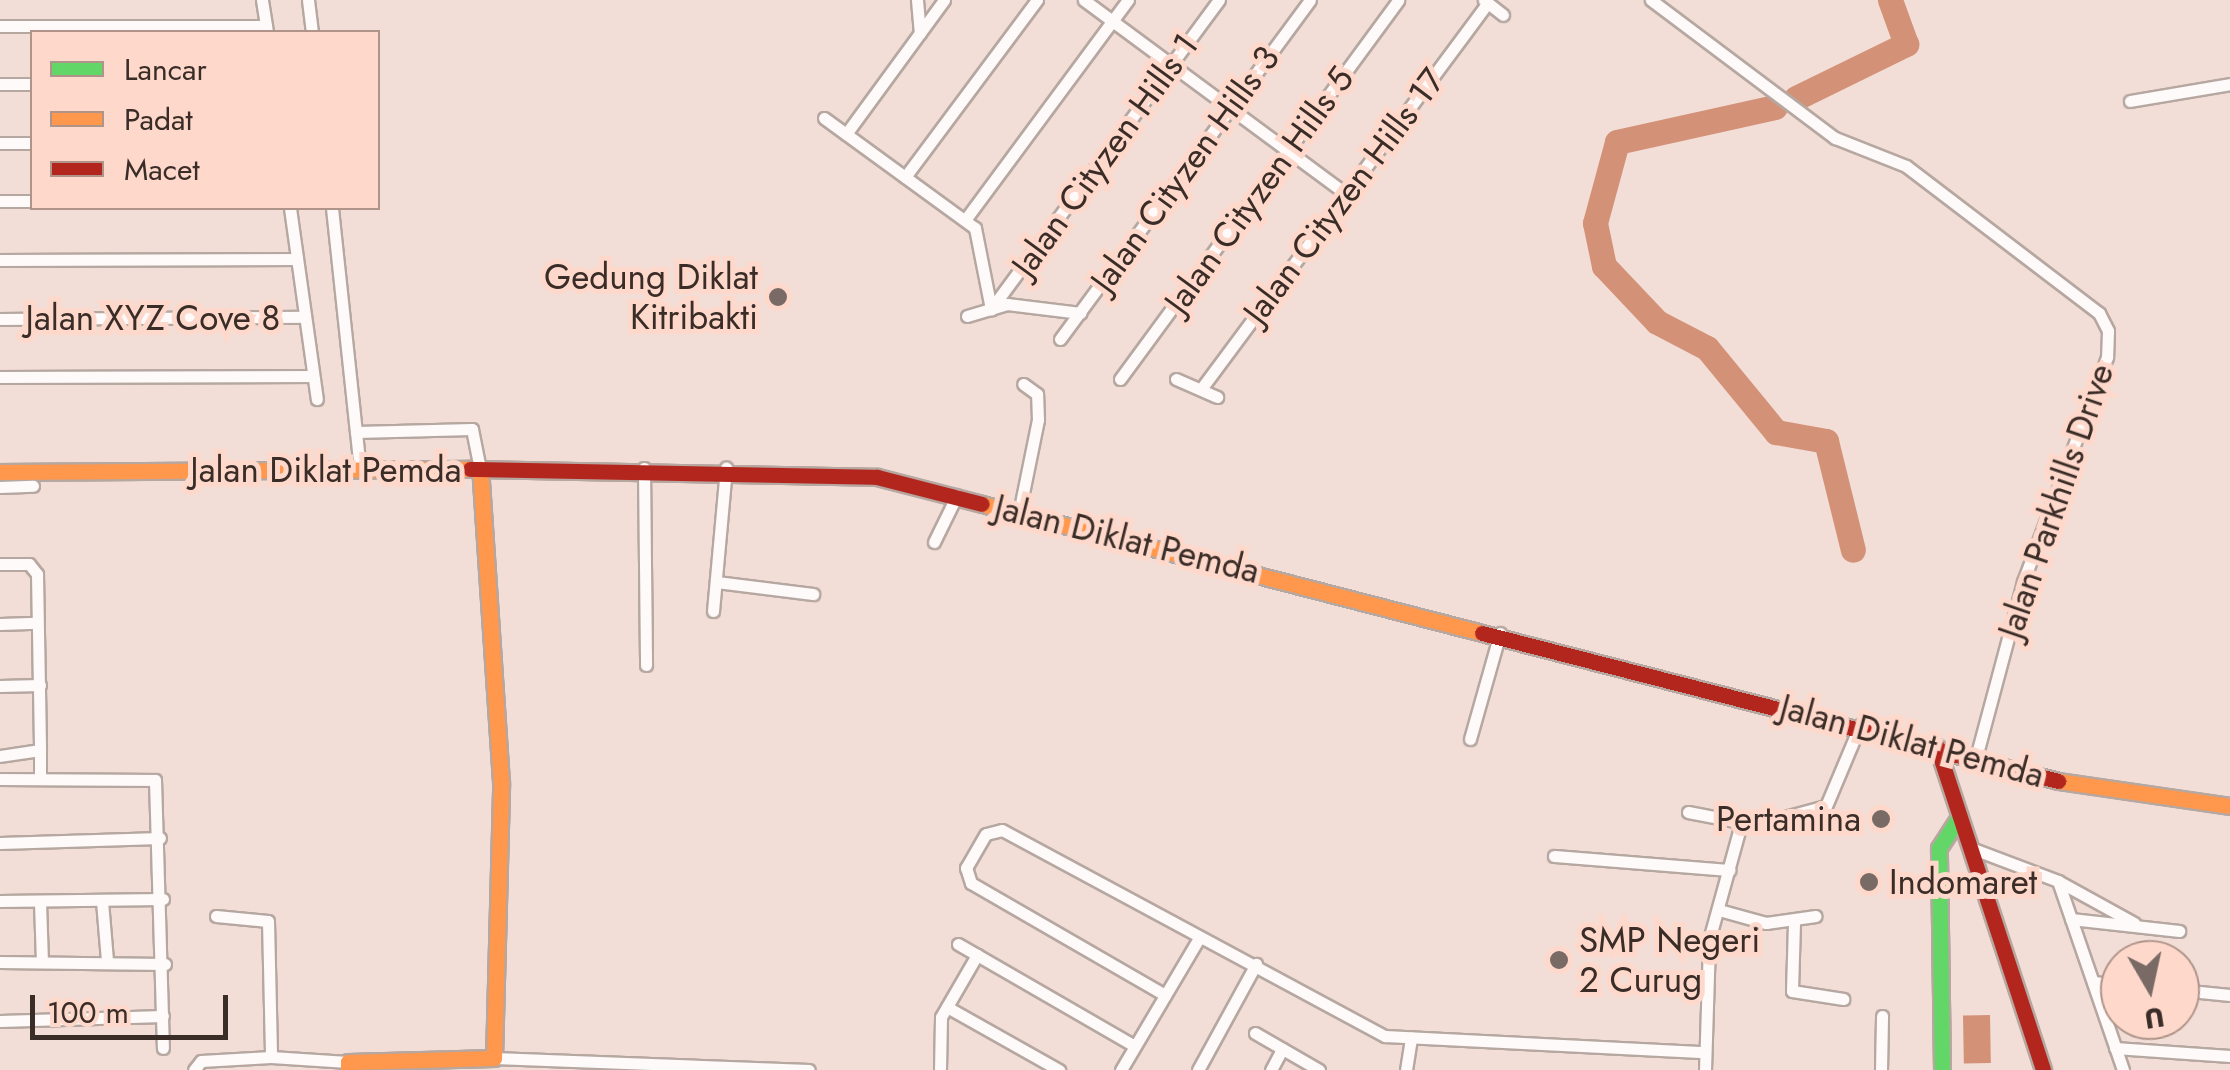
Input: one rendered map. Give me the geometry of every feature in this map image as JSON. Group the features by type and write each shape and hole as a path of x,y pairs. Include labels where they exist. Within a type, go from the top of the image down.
{"street":[{"path":"0,26 266,29 262,0"},
{"path":"308,0 312,30"},
{"path":"917,0 920,33"},
{"path":"846,134 944,0"},
{"path":"905,177 1036,0"},
{"path":"1084,0 1346,194"},
{"path":"965,220 1128,0"},
{"name":"Jalan Cityzen Hills 1","path":"991,309 1219,0"},
{"name":"Jalan Cityzen Hills 3","path":"1060,339 1310,0"},
{"name":"Jalan Cityzen Hills 5","path":"1120,379 1398,0"},
{"name":"Jalan Parkhills Drive","path":"1651,0 1835,138 1906,166 2100,313 2108,331 2107,357 2022,582 1976,758"},
{"name":"Jalan Cityzen Hills 17","path":"1201,390 1486,2 1503,15"},
{"path":"0,84 30,84"},
{"path":"2130,101 2230,84"},
{"path":"824,118 975,228 991,309"},
{"path":"0,143 30,142"},
{"path":"0,201 30,201"},
{"path":"290,210 316,399"},
{"path":"332,210 360,470"},
{"path":"0,260 297,259"},
{"path":"968,316 991,309 1080,313"},
{"name":"Jalan XYZ Cove 8","path":"0,318 305,316"},
{"path":"0,377 313,376"},
{"path":"1176,378 1218,397"},
{"path":"1019,513 1038,420 1036,394 1023,384"},
{"path":"356,432 472,429 480,469 501,782 494,1058"},
{"path":"644,468 646,666"},
{"path":"713,611 726,468"},
{"name":"Jalan Diklat Pemda","path":"0,472 726,468 877,477 1860,725 2072,785 2230,806"},
{"path":"0,486 32,486"},
{"path":"934,542 957,495"},
{"path":"0,564 34,568 40,778"},
{"path":"716,582 814,594"},
{"path":"0,624 37,623"},
{"path":"1470,738 1500,634"},
{"path":"0,686 40,685"},
{"path":"1688,812 1741,824 1834,801 1860,725"},
{"path":"1937,747 2043,1070"},
{"path":"0,756 40,750"},
{"path":"0,779 156,780 163,899 163,1048"},
{"path":"1942,1070 1939,848 1960,816"},
{"path":"1705,1070 1708,940 1741,824"},
{"path":"1165,995 972,883 966,868 986,834 1002,830 1198,940 1256,964 1368,1030 1411,1037 1705,1052"},
{"path":"0,843 160,838"},
{"path":"1970,848 2058,882 2142,927"},
{"path":"1554,856 1729,870"},
{"path":"2058,882 2123,1070"},
{"path":"0,901 163,899"},
{"path":"102,901 107,961"},
{"path":"40,902 42,962"},
{"path":"1719,910 1794,923 1816,916"},
{"path":"216,916 268,920 271,1057"},
{"path":"2071,919 2179,932"},
{"path":"1794,923 1792,991 1843,999"},
{"path":"1121,1070 1198,940"},
{"path":"958,944 1135,1046"},
{"path":"940,1070 947,1007 976,955"},
{"path":"0,962 164,964"},
{"path":"1198,1070 1256,964"},
{"path":"2093,982 2100,983"},
{"path":"2200,992 2230,995"},
{"path":"947,1007 1053,1069"},
{"path":"0,1022 163,1016"},
{"path":"1881,1070 1882,1016"},
{"path":"1255,1033 1319,1070"},
{"path":"1406,1070 1411,1037"},
{"path":"2115,1048 2230,1056"},
{"path":"1271,1070 1282,1049"},
{"path":"514,1056 518,1070"},
{"path":"194,1070 201,1061 271,1057 348,1066 514,1056 809,1070"}],"shaded area":[{"path":"1963,1015 1990,1015 1991,1063 1964,1063"}],"waterway":[{"path":"1796,98 1906,44 1890,0"},
{"path":"1775,107 1617,142 1595,223 1604,266 1657,322 1707,348 1776,432 1826,441 1853,550"}],"traffic: fast":[{"path":"1942,1070 1939,848 1960,816"}],"traffic: slow":[{"path":"0,472 470,469"},
{"path":"348,1070 348,1062 494,1058 501,782 480,469"},
{"path":"982,504 1482,633"},
{"path":"2058,781 2230,806"}],"traffic: jam":[{"path":"470,469 877,477 982,504"},
{"path":"1482,633 2058,781"},
{"path":"1937,747 2043,1070"}],"place":[{"name":"Gedung Diklat Kitribakti","path":"778,297"},
{"name":"Pertamina","path":"1881,819"},
{"name":"Indomaret","path":"1869,882"},
{"name":"SMP Negeri 2 Curug","path":"1559,960"}]}
